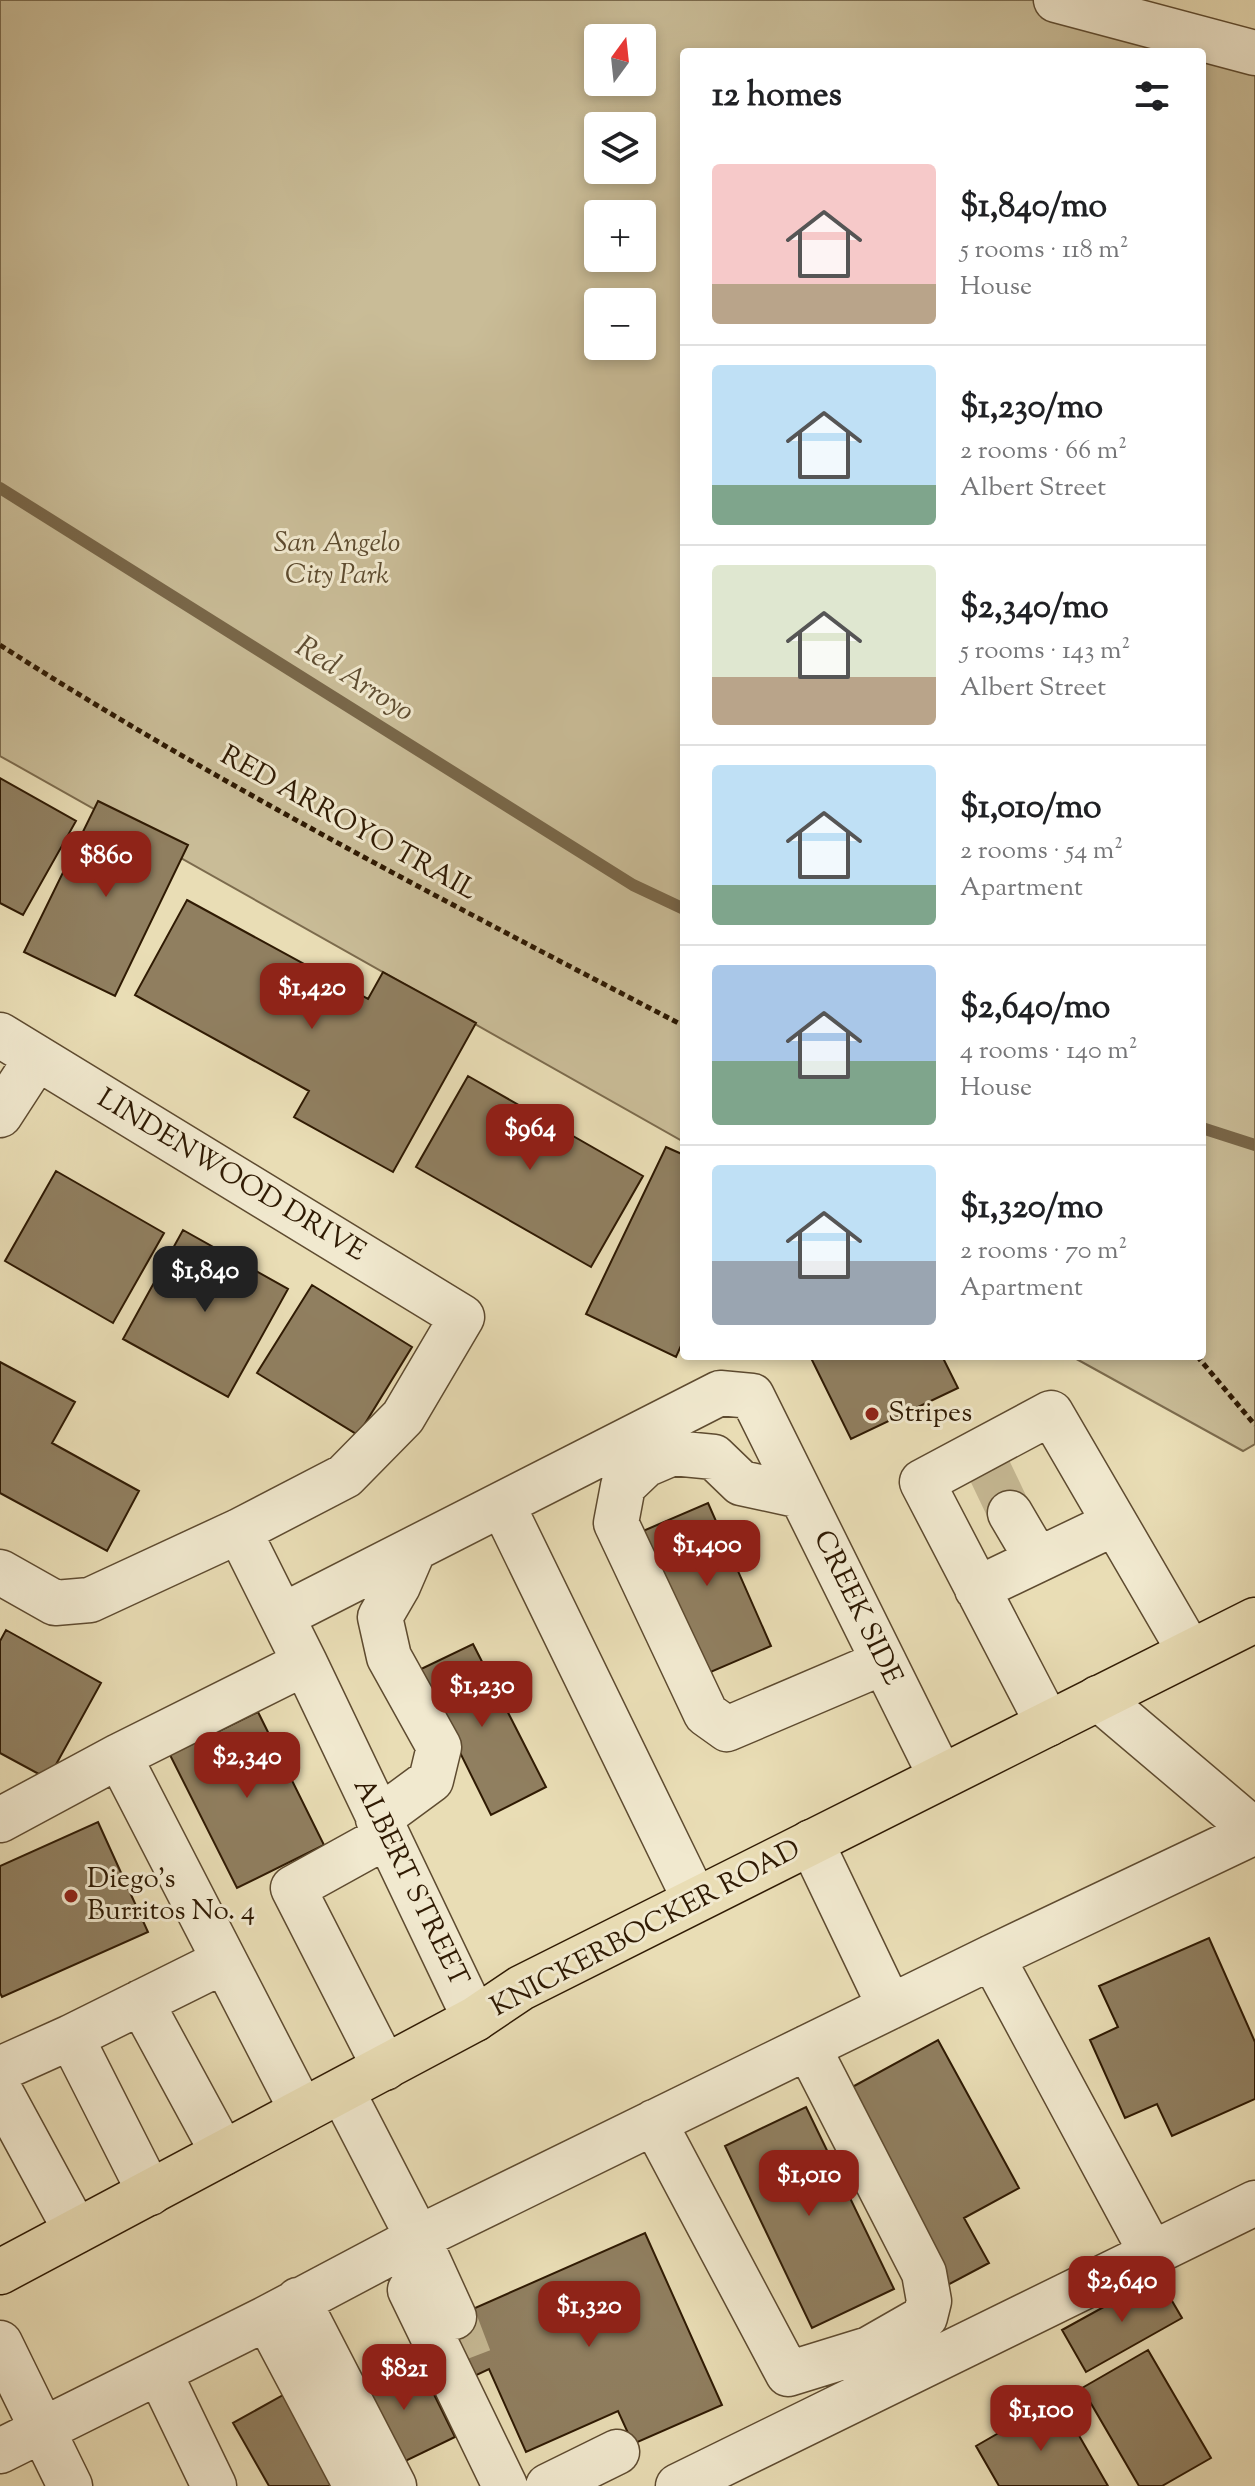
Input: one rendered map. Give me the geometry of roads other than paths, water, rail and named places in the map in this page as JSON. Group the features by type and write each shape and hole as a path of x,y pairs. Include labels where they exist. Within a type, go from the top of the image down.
{"main road":[{"name":"KNICKERBOCKER ROAD","path":"0,2272 475,2019 521,1988 1255,1620"}],"street":[{"path":"1056,0 1255,53"},
{"name":"LINDENWOOD DRIVE","path":"0,1035 462,1317 403,1417 345,1476 239,1531"},
{"path":"0,1115 37,1058"},
{"name":"CREEK SIDE","path":"502,1504 720,1393 752,1396 941,1777"},
{"path":"1048,1724 922,1482 983,1459 1051,1413 1190,1652"},
{"path":"801,1496 741,1483 714,1457 673,1453 645,1465 623,1486 616,1523 706,1714 727,1729 884,1662"},
{"path":"282,1616 502,1504 695,1900"},
{"path":"1010,1513 1037,1559"},
{"path":"977,1589 1115,1523"},
{"path":"0,1572 55,1603 90,1600 239,1531"},
{"name":"ALBERT STREET","path":"239,1531 475,2019"},
{"path":"385,2068 293,1888 382,1828 431,1780 439,1747 389,1657 380,1617 414,1549"},
{"path":"0,1820 119,1756 305,1663"},
{"path":"0,2451 405,2245 1255,1831 1098,1698"},
{"path":"119,1756 302,2111"},
{"path":"811,1842 890,2007"},
{"path":"992,1957 1152,2254"},
{"path":"76,2231 0,2087 71,2037 224,1961"},
{"path":"141,2002 223,2153"},
{"path":"71,2037 150,2193"},
{"path":"654,2122 788,2374 869,2349 925,2317 929,2301 924,2273 808,2047"},
{"path":"342,2091 505,2483"},
{"path":"678,2486 1255,2203"},
{"path":"405,2245 454,2317"},
{"path":"282,2309 356,2486"},
{"path":"282,2309 394,2486"},
{"path":"0,2343 70,2486"},
{"path":"159,2372 214,2486"},
{"path":"476,2375 505,2483"},
{"path":"548,2486 617,2452"}],"waterway":[{"name":"Red Arroyo","path":"0,488 633,885 680,907"},
{"name":"Red Arroyo","path":"1206,1129 1255,1145"}],"tunnel":[{"path":"988,1467 1010,1513"},
{"path":"454,2317 476,2375"}],"place":[{"name":"Stripes","path":"872,1414"},
{"name":"Diego's Burritos No. 4","path":"71,1896"}],"park label":[{"name":"San Angelo City Park","path":"337,560"}]}
